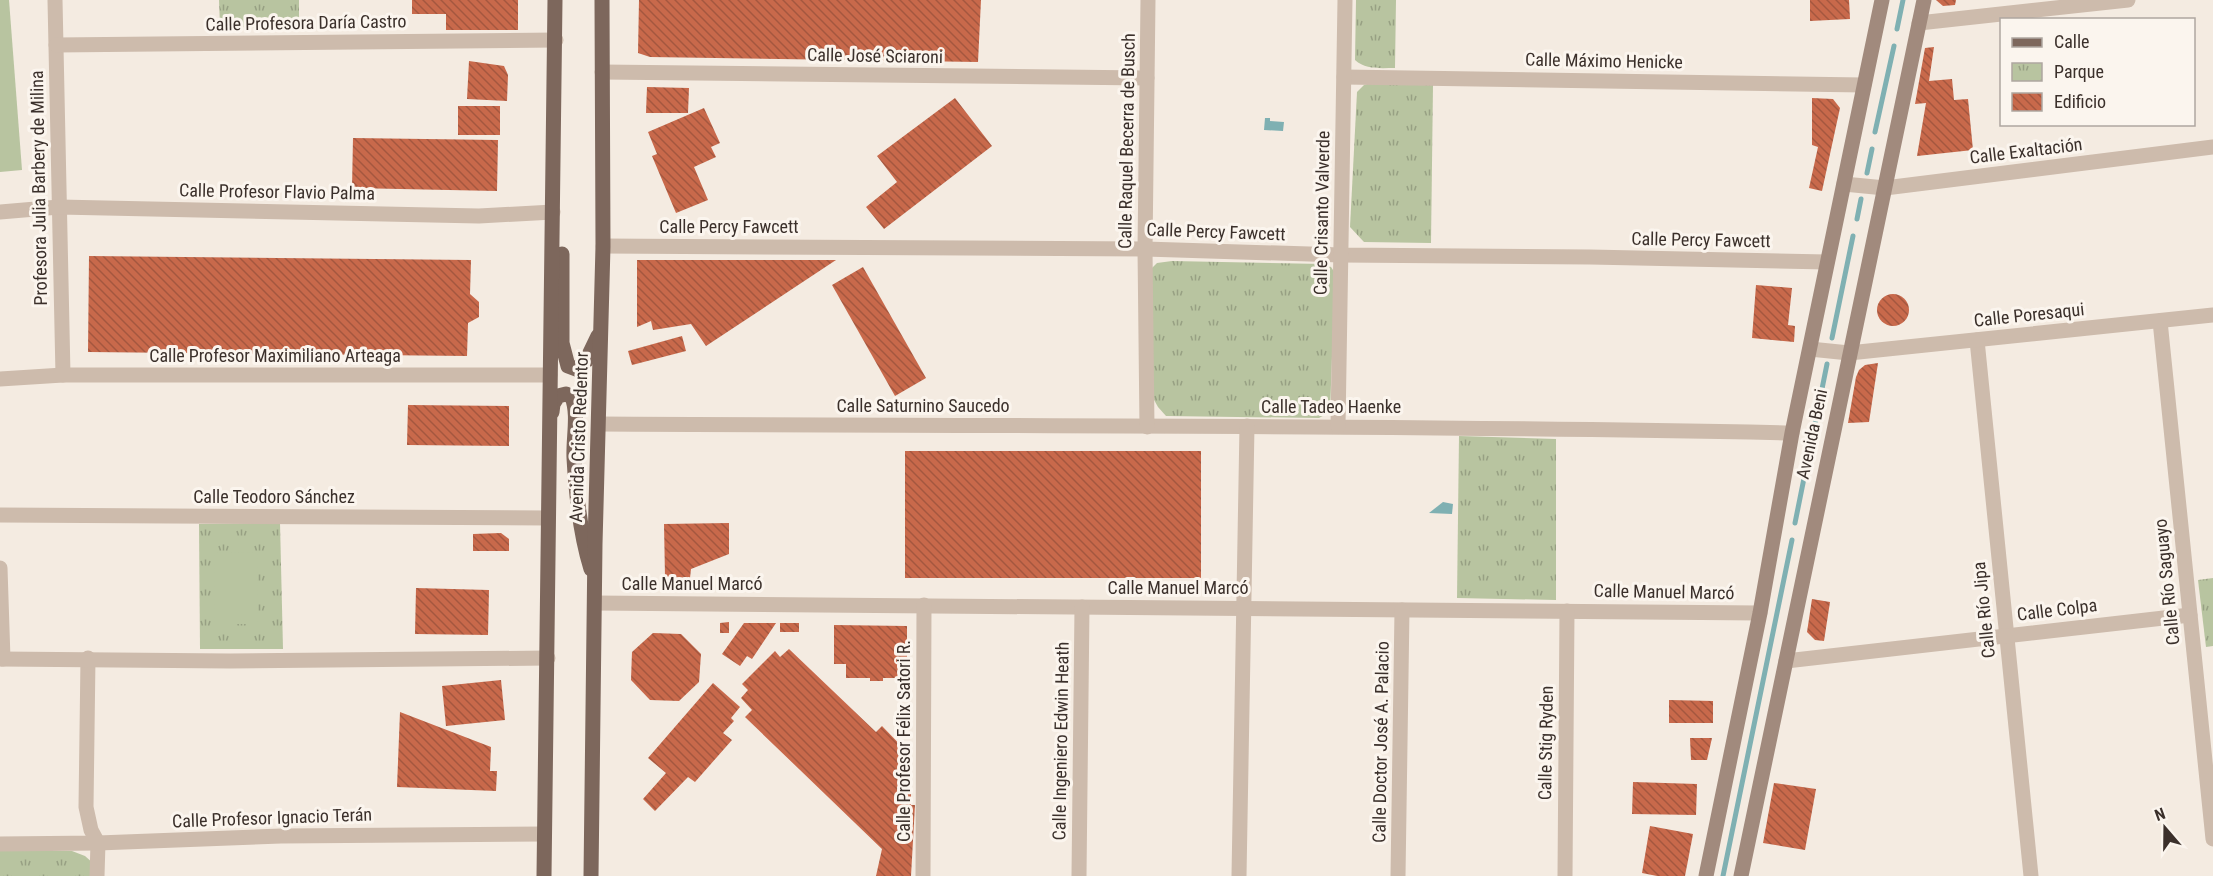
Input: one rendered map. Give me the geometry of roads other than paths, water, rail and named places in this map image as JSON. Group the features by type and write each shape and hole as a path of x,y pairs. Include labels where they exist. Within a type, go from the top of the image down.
{"main road":[{"name":"Avenida Cristo Redentor","path":"544,876 555,0"},
{"name":"Avenida Cristo Redentor","path":"591,876 603,246 602,0"},
{"path":"554,186 562,265 562,343 568,366 576,369 586,361 594,347 601,324"},
{"path":"549,433 553,404 558,396 570,395 574,405 574,455 583,540 595,580"}],"street":[{"name":"Profesora Julia Barbery de Milina","path":"55,0 63,375"},
{"name":"Calle Raquel Becerra de Busch","path":"1147,427 1145,249 1148,0"},
{"name":"Calle Crisanto Valverde","path":"1338,426 1345,0"},
{"name":"Avenida Beni","path":"1706,876 1760,613 1792,433 1882,0"},
{"name":"Avenida Beni","path":"1741,876 1924,0"},
{"path":"1919,24 2128,0"},
{"name":"Calle Profesora Daría Castro","path":"56,45 556,40"},
{"name":"Calle José Sciaroni","path":"602,72 1147,78"},
{"name":"Calle Máximo Henicke","path":"1344,77 1864,85"},
{"name":"Calle Exaltación","path":"1844,184 1885,188 2213,147"},
{"name":"Calle Profesor Flavio Palma","path":"0,212 59,207 479,216 553,212"},
{"name":"Calle Percy Fawcett","path":"603,246 1145,249 1341,255 1827,262"},
{"name":"Calle Poresaqui","path":"1810,349 1849,353 2213,315"},
{"name":"Calle Río Saguayo","path":"2160,321 2213,840"},
{"name":"Calle Río Jipa","path":"1977,340 2031,876"},
{"name":"Calle Profesor Maximiliano Arteaga","path":"0,379 63,375 550,375"},
{"name":"Calle Saturnino Saucedo","path":"600,424 1247,426"},
{"name":"Calle Tadeo Haenke","path":"1239,876 1247,426 1792,433"},
{"name":"Calle Teodoro Sánchez","path":"0,515 548,518"},
{"path":"0,568 1,659 241,661 548,658"},
{"name":"Calle Manuel Marcó","path":"595,603 1760,613"},
{"name":"Calle Profesor Félix Satori R.","path":"923,876 924,605"},
{"name":"Calle Ingeniero Edwin Heath","path":"1079,876 1082,607"},
{"name":"Calle Doctor José A. Palacio","path":"1398,876 1402,610"},
{"name":"Calle Stig Ryden","path":"1565,876 1567,611"},
{"name":"Calle Colpa","path":"1786,661 2190,615"},
{"path":"88,658 86,807 91,830 98,843 97,876"},
{"name":"Calle Profesor Ignacio Terán","path":"0,844 281,836 544,834"}],"water":[{"path":"1265,118 1270,118 1270,121 1284,122 1283,131 1264,130"},
{"path":"1443,502 1453,504 1452,514 1429,513"}],"waterway":[{"path":"1897,29 1903,0"},
{"path":"1875,132 1894,46"},
{"path":"1867,173 1872,149"},
{"path":"1857,219 1861,199"},
{"path":"1832,338 1853,236"},
{"path":"1795,523 1827,364"},
{"path":"1723,876 1792,540"}]}
